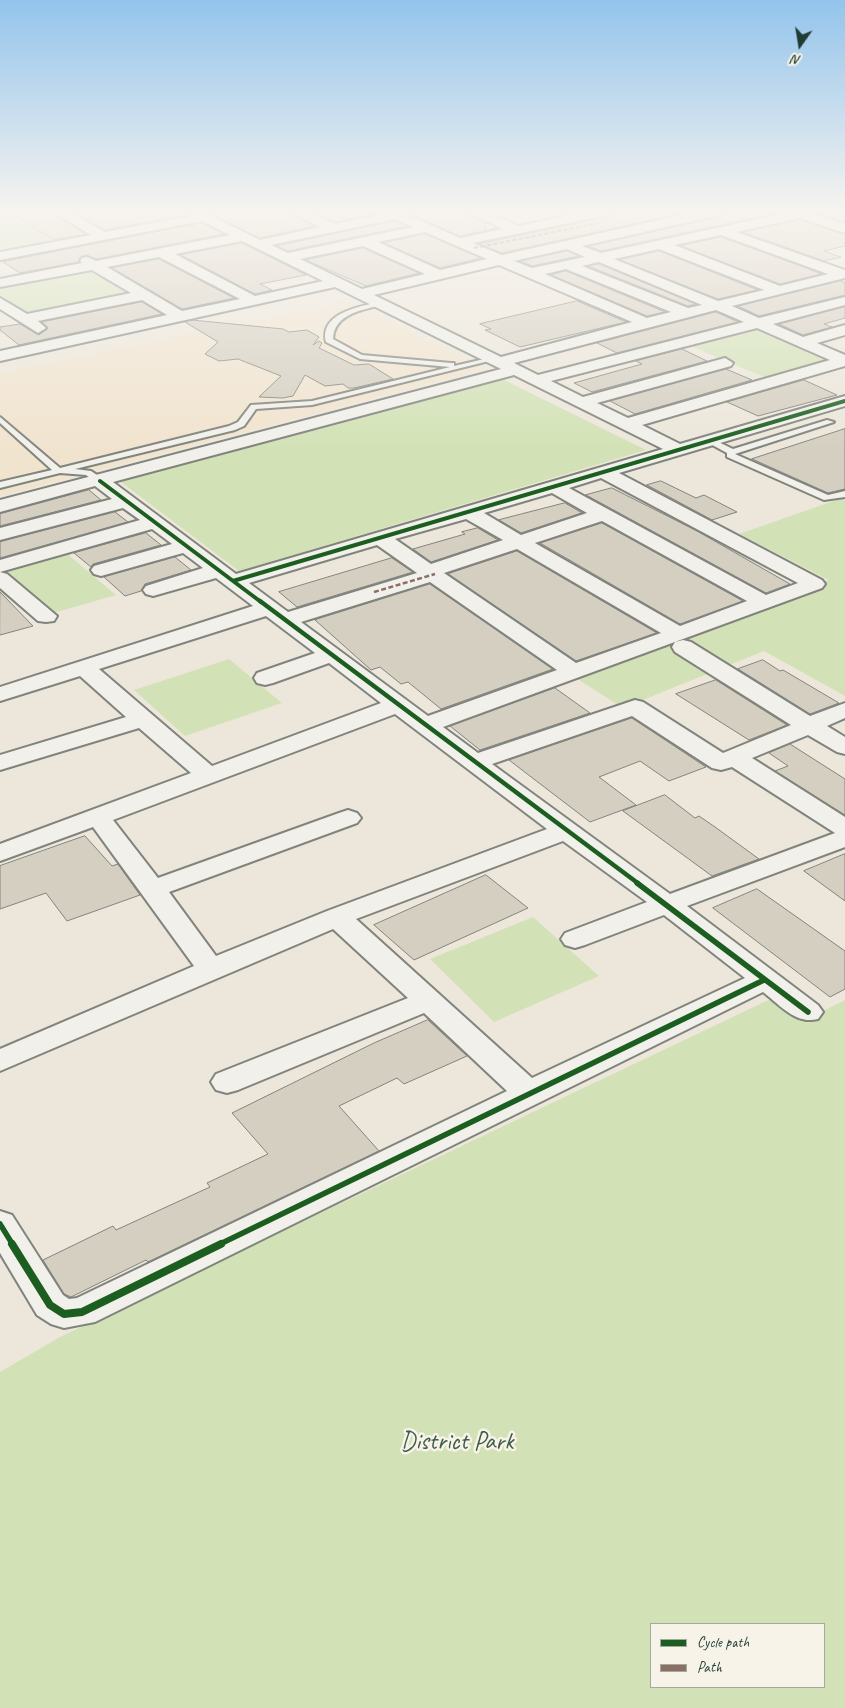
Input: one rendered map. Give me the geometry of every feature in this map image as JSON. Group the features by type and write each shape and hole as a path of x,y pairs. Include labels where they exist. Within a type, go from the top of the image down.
{"street":[{"path":"135,290 181,316"},
{"path":"233,290 253,300"},
{"path":"0,356 301,290"},
{"path":"351,290 679,450"},
{"path":"359,294 377,290"},
{"path":"569,290 646,323"},
{"path":"629,290 684,312"},
{"path":"679,290 845,361"},
{"path":"496,361 773,290"},
{"path":"25,318 144,295"},
{"path":"0,302 59,344"},
{"path":"537,380 845,302"},
{"path":"800,343 845,330"},
{"path":"680,344 770,382"},
{"path":"627,424 845,361"},
{"path":"582,402 725,363"},
{"path":"0,506 515,370"},
{"path":"153,590 226,576 380,538 709,441 842,404"},
{"path":"426,726 573,671 680,640 764,602 815,584 603,472"},
{"path":"100,481 566,831 668,905 808,1012"},
{"path":"554,487 764,602"},
{"path":"0,534 127,501"},
{"path":"468,512 680,640 809,726 845,747"},
{"path":"0,694 83,667 432,573 603,514"},
{"path":"0,566 155,522"},
{"path":"380,538 573,671"},
{"path":"101,570 187,546"},
{"path":"0,578 9,596 46,616"},
{"path":"265,678 332,655"},
{"path":"83,667 208,775"},
{"path":"0,853 398,705"},
{"path":"475,762 635,707 721,764 845,710"},
{"path":"0,763 143,719"},
{"path":"735,758 842,839"},
{"path":"97,816 211,969"},
{"path":"153,889 348,818"},
{"path":"0,1061 211,969 337,917 566,831"},
{"path":"575,939 842,839"},
{"path":"337,917 529,1093"},
{"path":"0,1224 50,1305 64,1314 82,1312 764,980"},
{"path":"227,1082 427,1001"}],"lane":[{"path":"380,304 349,313 336,320 329,329 329,340 360,357 464,366"},
{"path":"0,485 232,428 242,424 254,407 312,403 464,366 496,361"},
{"path":"0,419 58,470 88,473 100,481"},
{"path":"709,441 732,452 830,422"},
{"path":"732,452 730,456 827,498 845,494"}],"shaded area":[{"path":"352,301 484,369 0,496 0,373"}],"green space":[{"path":"0,290 127,290 134,294 27,316 0,297"},
{"path":"791,290 845,290 845,298 763,319 726,305"},
{"path":"754,327 836,360 769,379 688,345"},
{"path":"494,375 646,450 239,571 109,473"},
{"path":"845,497 845,696 764,651 623,708 576,678 829,580 739,534"},
{"path":"65,552 116,595 50,614 1,569"},
{"path":"229,659 282,703 185,736 134,690"},
{"path":"533,917 599,976 494,1022 430,959"},
{"name":"District Park","path":"779,995 809,1018 845,1000 845,1708 0,1708 0,1372 60,1337"}],"building":[{"path":"149,290 218,290 234,298 182,309"},
{"path":"247,290 272,290 255,294"},
{"path":"585,290 611,290 665,312 647,316"},
{"path":"647,290 661,290 696,304 688,306"},
{"path":"695,290 758,290 718,299"},
{"path":"804,290 845,290 845,295 759,316 738,306"},
{"path":"577,301 626,322 520,347 485,330 491,329 480,324"},
{"path":"142,302 162,314 19,345 0,330 0,327 20,324 39,335 48,328 42,322"},
{"path":"845,307 845,318 824,324 832,327 803,335 779,324"},
{"path":"716,312 738,322 617,353 597,343"},
{"path":"192,320 283,329 289,332 307,330 319,337 313,345 319,341 322,343 319,348 354,365 369,364 393,379 348,388 343,384 325,386 305,375 293,396 283,398 259,397 281,376 238,359 219,361 205,354 218,342 185,322"},
{"path":"682,349 707,361 592,392 574,383 642,364 636,361"},
{"path":"726,369 752,380 635,414 610,401"},
{"path":"804,380 837,395 758,416 727,402"},
{"path":"845,429 845,489 828,493 752,459"},
{"path":"661,481 696,498 704,495 737,512 712,520 647,485"},
{"path":"612,488 697,531 790,584 766,593 586,495"},
{"path":"89,490 101,500 0,526 0,514"},
{"path":"565,503 582,513 521,533 499,520"},
{"path":"115,512 128,522 0,558 0,542"},
{"path":"602,523 743,601 680,624 540,543"},
{"path":"478,528 498,540 431,562 413,549 465,534 462,532"},
{"path":"146,533 161,545 93,564 91,567 74,553"},
{"path":"517,551 657,633 576,661 448,574"},
{"path":"175,557 191,570 145,584 141,591 125,596 104,577"},
{"path":"392,558 413,572 297,607 279,592"},
{"path":"430,584 553,669 441,709 408,682 401,684 380,667 371,670 315,620"},
{"path":"0,592 33,626 0,635"},
{"path":"763,660 839,703 810,714 738,669"},
{"path":"716,680 787,725 749,740 676,694"},
{"path":"555,688 590,713 480,750 450,726"},
{"path":"632,718 706,767 669,781 640,761 599,777 636,805 590,822 509,760"},
{"path":"790,744 845,779 845,815 775,771 788,766 769,753"},
{"path":"665,795 695,818 699,816 759,859 712,876 623,811"},
{"path":"85,836 112,866 118,864 140,895 67,921 46,893 0,909 0,866"},
{"path":"845,854 845,901 804,871"},
{"path":"486,875 528,908 414,960 374,925"},
{"path":"757,889 845,951 845,989 830,997 713,908"},
{"path":"428,1020 467,1056 404,1084 397,1078 339,1106 379,1151 71,1297 64,1294 43,1260 113,1226 116,1230 210,1187 207,1183 268,1154 232,1113 374,1043"}],"marked path":[{"path":"374,592 435,574"}],"cycle path":[{"path":"233,581 845,401"},
{"path":"100,481 566,831 668,905 808,1012"},
{"path":"0,1224 50,1305 64,1314 82,1312 764,980"}]}
